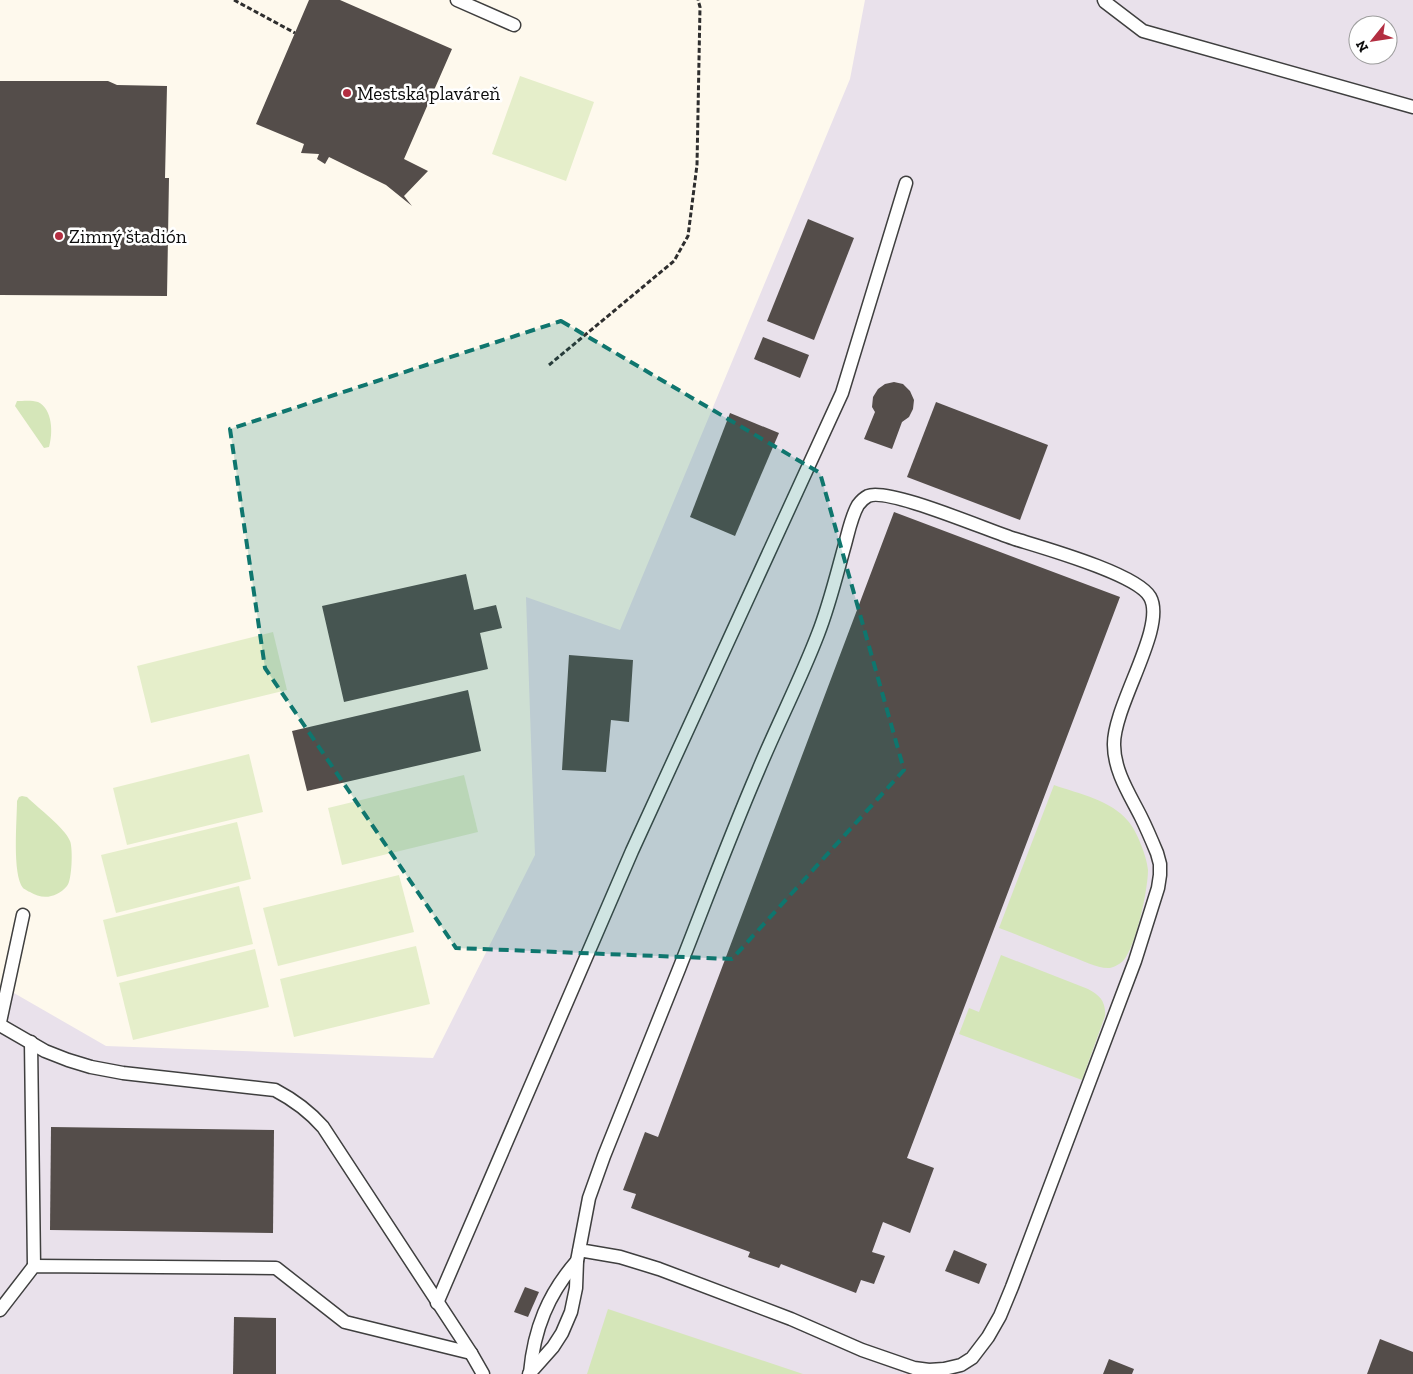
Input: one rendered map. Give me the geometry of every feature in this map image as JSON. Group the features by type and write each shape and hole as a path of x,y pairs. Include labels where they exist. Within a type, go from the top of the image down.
{"lane":[{"path":"456,0 514,25"},
{"path":"1104,0 1143,31 1413,107"},
{"path":"437,1303 632,851 842,393 906,183"},
{"path":"529,1373 553,1347 562,1333 571,1312 576,1288 578,1255 589,1198 748,795 806,664 822,622 858,504 869,495 877,494 904,500 1101,568 1140,586 1153,602 1153,626 1127,691 1116,728 1114,753 1117,766 1157,853 1160,870 1158,888 1135,961 1034,1231 1000,1316 972,1358 961,1365 944,1369 914,1368 862,1350 791,1320 659,1269 620,1257 578,1255"},
{"path":"23,915 0,1023 31,1042 68,1060 91,1067 123,1073 276,1090 311,1113 323,1127 471,1353 482,1374"},
{"path":"0,1310 34,1266 31,1042"},
{"path":"529,1373 536,1334 549,1300 578,1255"},
{"path":"34,1266 276,1268 346,1322 471,1353"}],"path":[{"path":"234,0 295,33"},
{"path":"549,365 674,261 688,236 697,165 700,8 698,0"}],"highlighted area":[{"path":"561,321 820,473 904,770 732,959 456,948 265,668 230,429"}],"shaded area":[{"path":"865,0 1413,0 1413,1374 0,1374 0,985 106,1046 433,1058 535,855 526,597 620,630 850,79"}],"green space":[{"path":"520,76 594,102 566,181 492,154"},
{"path":"17,401 38,402 47,410 51,422 49,447 44,448 15,406"},
{"path":"273,632 287,690 151,723 137,666"},
{"path":"249,754 263,812 127,845 113,788"},
{"path":"464,775 478,832 342,865 328,808"},
{"path":"1054,785 1113,808 1128,821 1144,851 1148,870 1144,903 1137,931 1128,954 1123,961 1112,968 1090,964 999,928"},
{"path":"22,796 27,797 51,818 63,830 70,841 72,864 69,883 63,890 54,895 44,897 35,895 23,888 20,881 16,859 16,833 17,801"},
{"path":"237,822 251,879 116,913 101,855"},
{"path":"399,875 414,932 278,966 263,908"},
{"path":"239,886 253,944 117,977 103,920"},
{"path":"416,946 430,1004 294,1037 280,979"},
{"path":"255,949 269,1007 133,1040 119,983"},
{"path":"1001,955 1088,989 1101,1000 1105,1016 1082,1080 959,1034 969,1008 979,1012"},
{"path":"608,1309 803,1374 587,1374"}],"building":[{"path":"309,0 340,0 452,49 404,159 428,171 404,196 412,206 386,185 329,157 325,164 317,159 319,154 301,153 304,144 256,124"},
{"name":"Zimný štadión","path":"0,81 108,81 117,85 167,86 165,178 169,178 167,296 0,295"},
{"path":"808,219 854,238 814,340 767,321"},
{"path":"763,337 809,355 800,378 754,359"},
{"path":"894,382 903,384 910,391 914,400 913,409 909,417 902,422 892,449 864,439 875,412 872,407 873,397 878,389 885,384"},
{"path":"936,402 1048,445 1020,520 907,477"},
{"path":"730,413 779,433 735,536 690,517"},
{"path":"894,512 1120,597 907,1158 934,1168 910,1233 883,1222 872,1252 885,1256 874,1284 861,1280 856,1293 781,1264 779,1268 748,1257 750,1252 631,1208 636,1194 623,1190 645,1132 658,1137"},
{"path":"466,574 474,610 496,605 502,628 480,633 488,669 344,702 322,606"},
{"path":"569,655 633,660 629,722 611,720 606,772 562,770"},
{"path":"468,690 481,751 307,791 292,731"},
{"path":"51,1127 274,1130 273,1233 50,1230"},
{"path":"954,1250 987,1264 979,1284 945,1271"},
{"path":"525,1287 539,1292 528,1317 514,1312"},
{"path":"234,1317 276,1318 276,1374 233,1374"},
{"path":"1380,1339 1413,1352 1413,1374 1367,1374"},
{"path":"1109,1359 1134,1369 1132,1374 1103,1374"}],"place":[{"name":"Mestská plaváreň","path":"347,93"},
{"name":"Zimný štadión","path":"59,236"}]}
